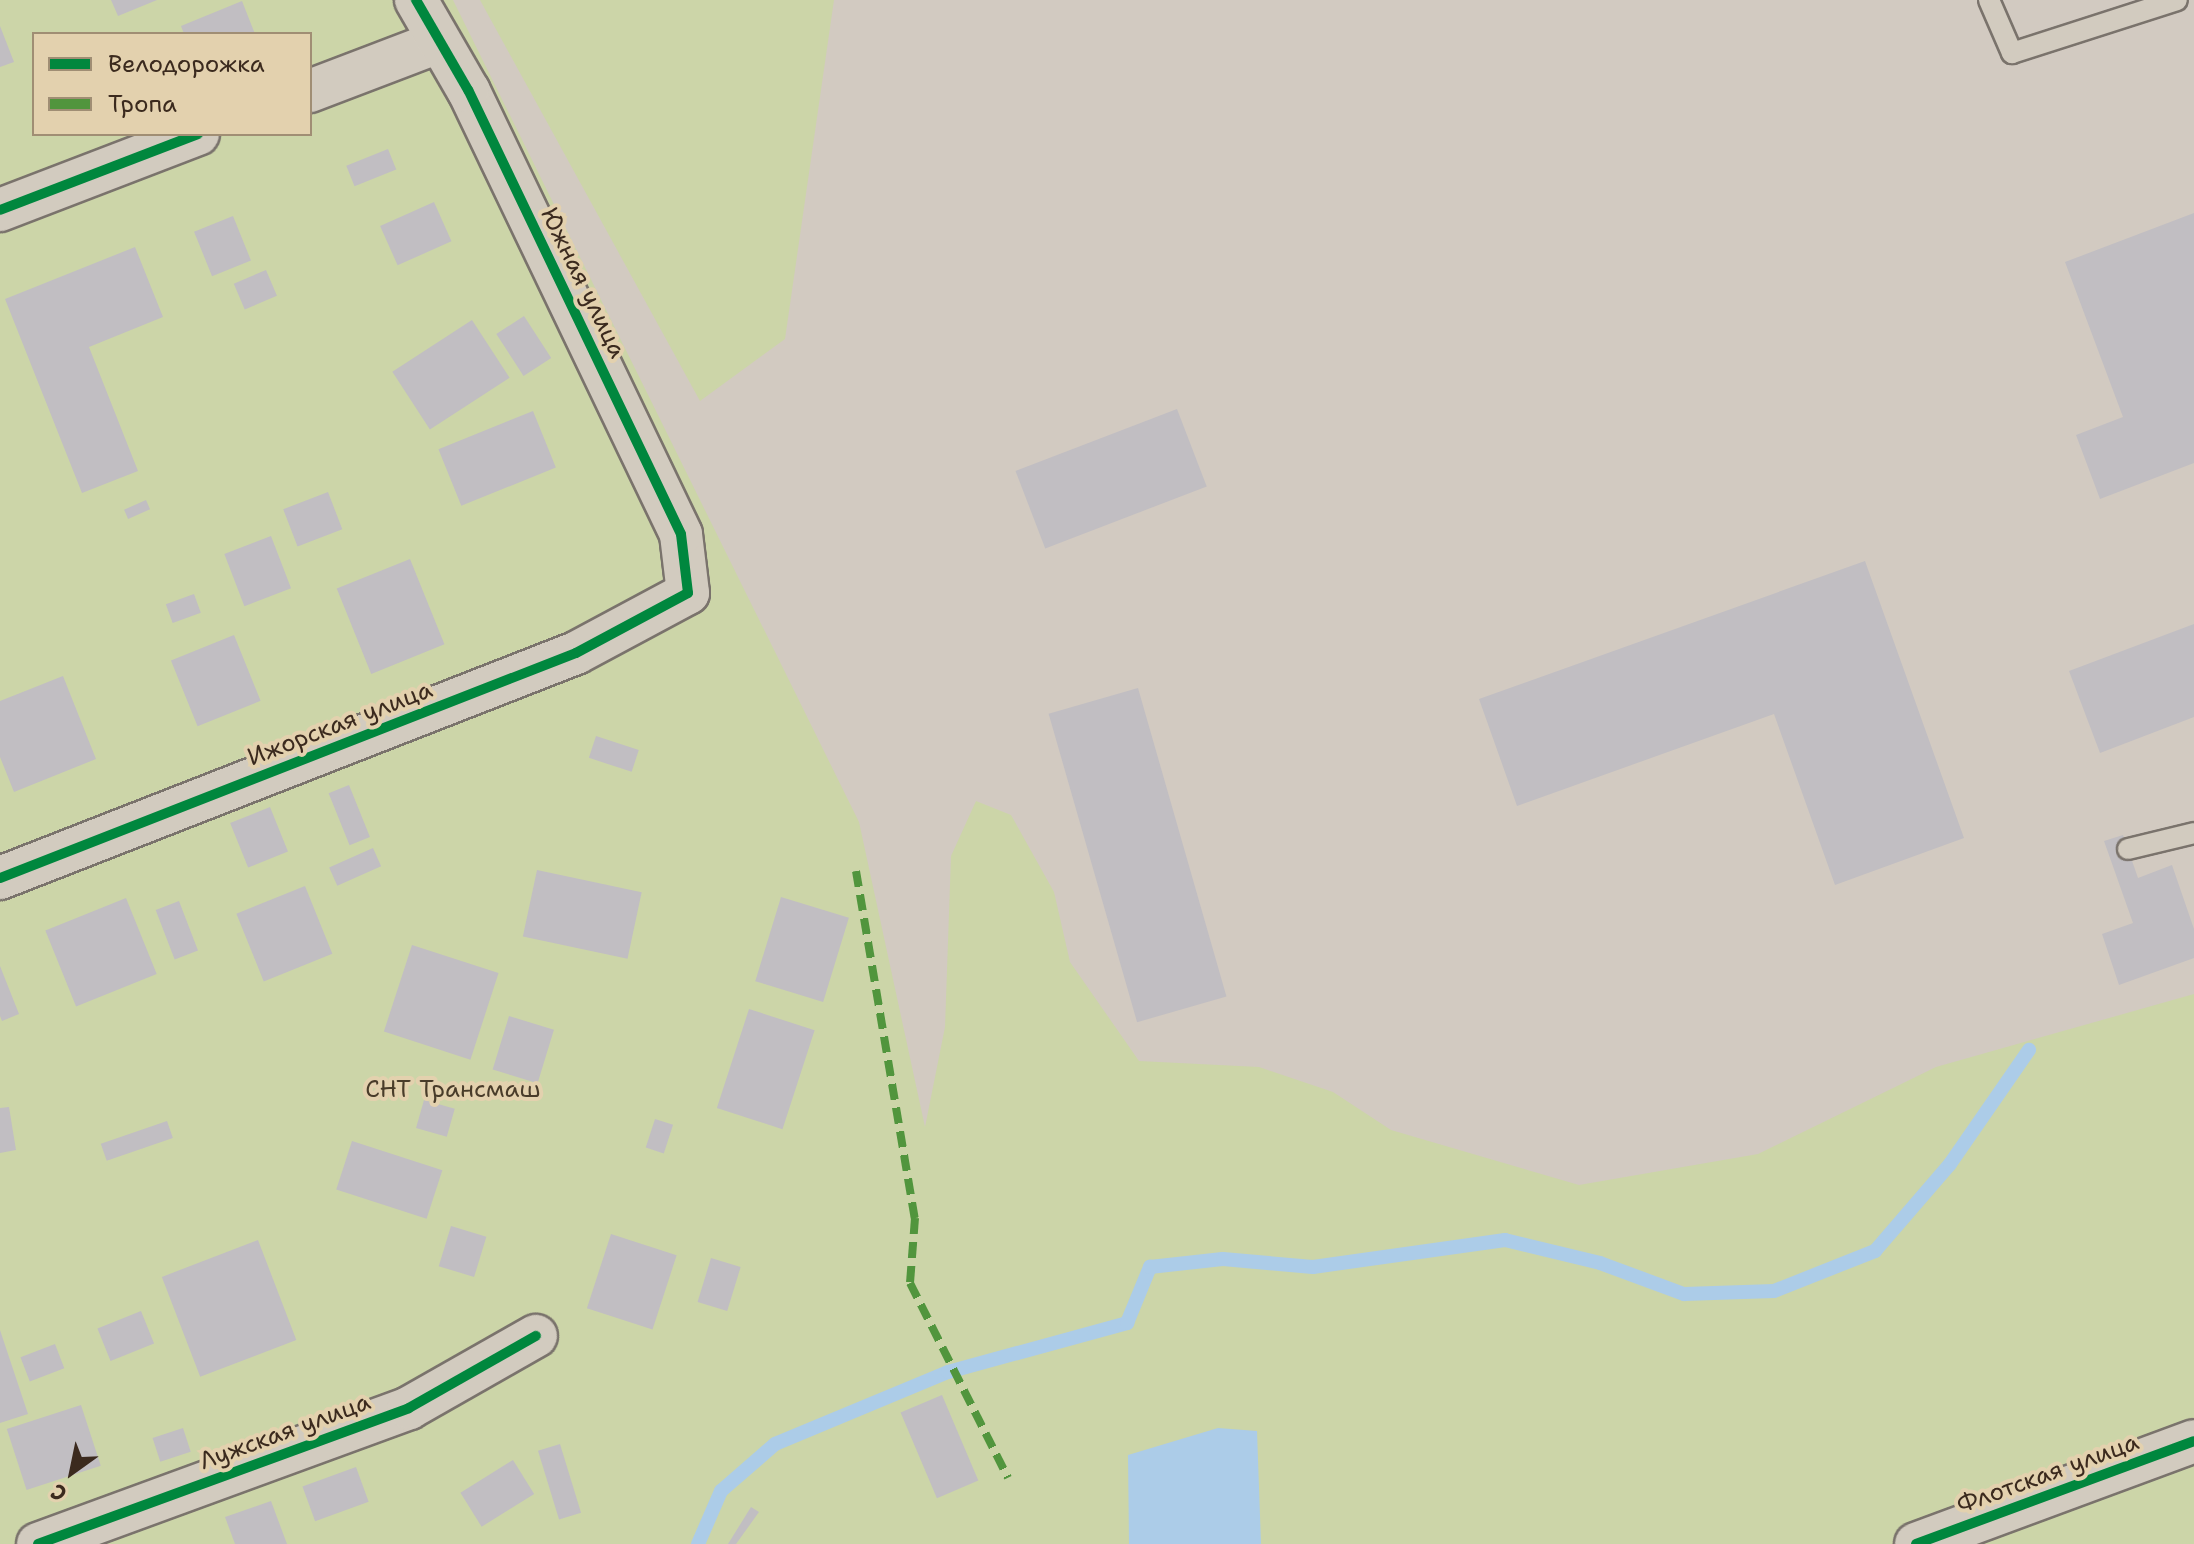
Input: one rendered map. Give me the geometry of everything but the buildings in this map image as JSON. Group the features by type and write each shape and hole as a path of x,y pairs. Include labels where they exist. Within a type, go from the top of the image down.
{"street":[{"name":"Южная улица","path":"416,0 468,90 681,534 688,593"},
{"path":"312,90 438,42"},
{"path":"0,210 193,136"},
{"name":"Ижорская улица","path":"0,878 576,653 688,593"},
{"name":"Лужская улица","path":"38,1544 409,1408 536,1336"},
{"name":"Флотская улица","path":"1916,1544 2194,1441"}],"lane":[{"path":"1989,0 2012,53 2177,0"},
{"path":"2128,849 2194,833"}],"green space":[{"name":"СНТ Трансмаш","path":"0,0 453,0 859,822 925,1127 945,1027 951,856 976,801 1011,815 1054,892 1070,962 1139,1061 1259,1067 1333,1092 1391,1130 1579,1185 1758,1154 1936,1067 2194,994 2194,1544 0,1544"},
{"path":"480,0 834,0 785,339 700,401"}],"water":[{"path":"1218,1428 1257,1431 1261,1544 1129,1544 1128,1455"}],"waterway":[{"path":"698,1544 721,1491 775,1444 948,1372 1127,1323 1150,1267 1223,1259 1313,1267 1505,1240 1600,1263 1684,1294 1774,1291 1875,1251 1950,1164 2029,1050"}],"marked path":[{"path":"856,871 915,1218 910,1283 1008,1478"}],"cycle path":[{"path":"0,878 576,653 688,593 681,534 468,90 416,0"},
{"path":"0,210 193,136"},
{"path":"38,1544 409,1408 536,1336"},
{"path":"1916,1544 2194,1441"}]}
